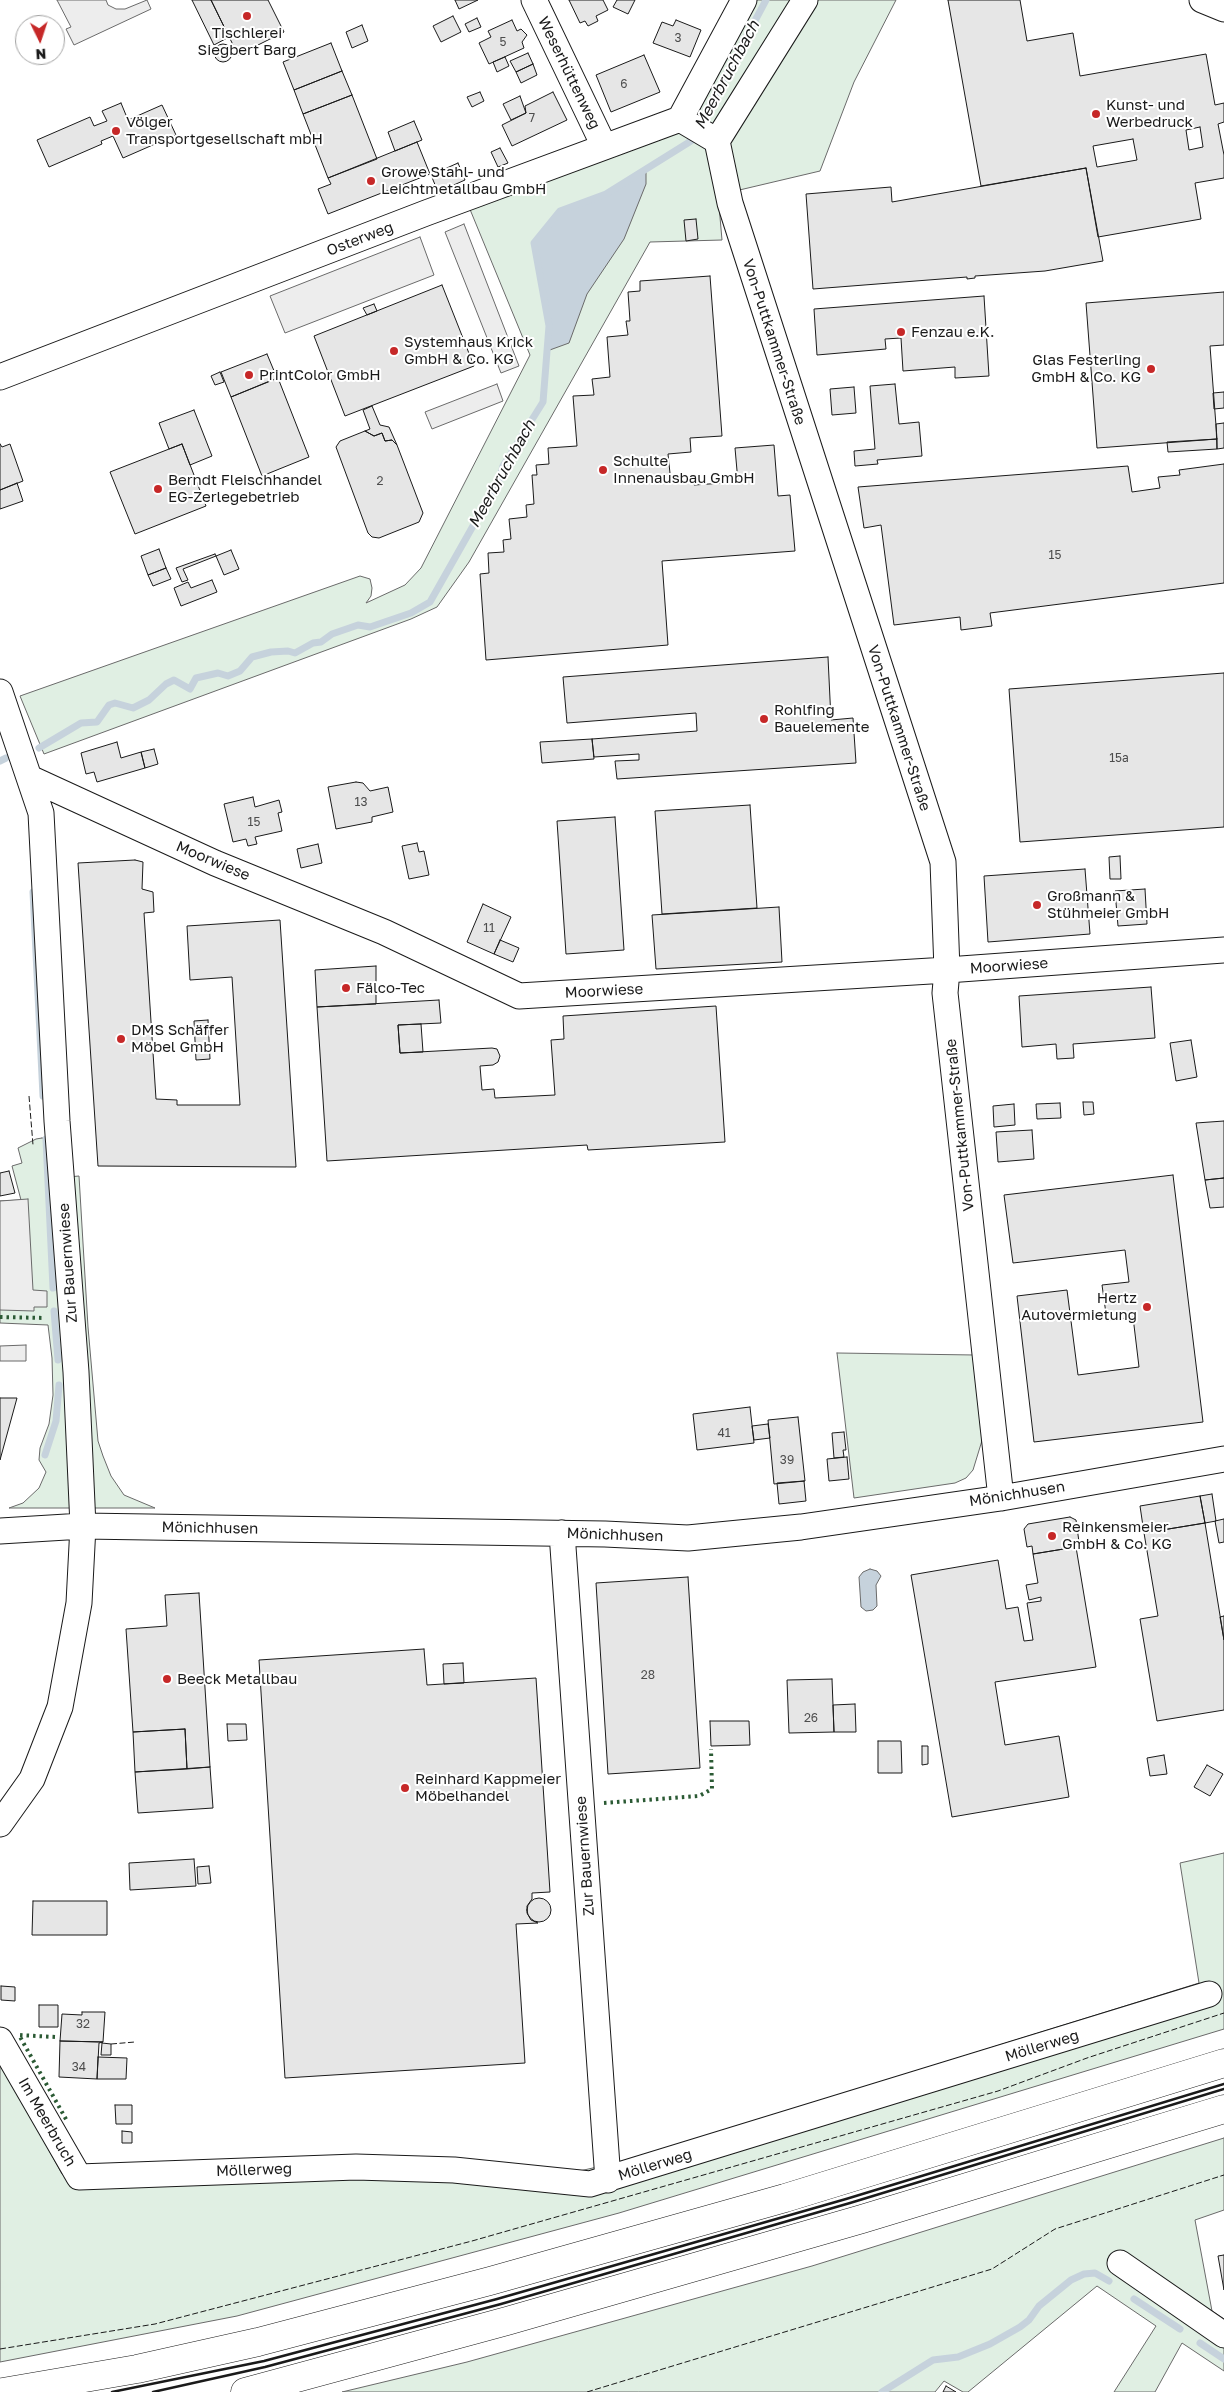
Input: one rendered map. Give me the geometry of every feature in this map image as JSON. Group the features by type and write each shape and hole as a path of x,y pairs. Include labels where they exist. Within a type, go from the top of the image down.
{"highway":[{"path":"3,2392 137,2369 249,2344 490,2281 785,2198 1224,2063"},
{"path":"244,2392 498,2324 862,2219 1224,2109"}],"street":[{"name":"Weserhüttenweg","path":"534,0 604,146"},
{"path":"744,0 680,119 715,139 805,0"},
{"path":"1202,0 1224,9"},
{"name":"Osterweg","path":"0,377 604,146 680,119"},
{"name":"Von-Puttkammer-Straße","path":"715,139 730,203 942,862 947,970 946,1003 1001,1498"},
{"name":"Zur Bauernwiese","path":"0,692 41,813 58,1122 76,1372 84,1526 79,1603 60,1707 32,1779 0,1824"},
{"name":"Moorwiese","path":"30,778 216,863 384,932 519,996 947,970 1224,950"},
{"name":"Mönichhusen","path":"0,1531 84,1526 562,1533 688,1538 801,1527 1001,1498 1224,1459"},
{"name":"Zur Bauernwiese","path":"562,1533 608,2180"},
{"name":"Möllerweg","path":"79,2177 356,2167 454,2170 590,2184 1209,1994"},
{"name":"Im Meerbruch","path":"0,2040 79,2177"},
{"path":"1120,2263 1224,2335"}],"green space":[{"path":"748,0 896,0 854,82 820,171 731,192 721,139 678,109"},
{"path":"674,127 714,148 722,240 650,242 469,562 437,607 411,619 44,754 20,696 360,576 370,579 372,588 371,596 366,603 405,585 421,568 530,355 469,207"},
{"path":"42,1138 50,1140 57,1178 79,1176 88,1327 98,1441 111,1476 124,1495 155,1508 9,1508 23,1503 39,1488 46,1472 39,1460 40,1448 49,1424 53,1395 52,1358 48,1325 0,1323 0,1201 21,1200 12,1166 22,1163 18,1148"},
{"path":"837,1353 975,1355 984,1434 973,1470 966,1478 955,1483 854,1498"},
{"path":"1224,1853 1224,2029 619,2213 237,2316 0,2362 0,2061 62,2174 85,2170 558,2176 636,2158 1199,1983 1180,1863"},
{"path":"1224,2138 1224,2210 1195,2220 1212,2311 1224,2319 1224,2371 1182,2343 1155,2392 1114,2392 1156,2326 1097,2286 968,2392 963,2392 944,2381 935,2392 342,2392 467,2362 812,2266"}],"shaded area":[{"path":"57,0 106,0 108,5 116,9 125,9 147,0 151,9 74,45 66,29 71,27"},
{"path":"646,170 646,184 624,239 587,294 569,343 547,351 549,326 534,243 560,211 606,194"},
{"path":"464,224 519,366 501,373 445,232"},
{"path":"420,237 434,275 285,333 270,296"},
{"path":"497,384 503,401 432,429 425,412"},
{"path":"28,1199 33,1290 47,1291 47,1307 34,1307 34,1311 0,1310 0,1201"},
{"path":"26,1345 26,1361 0,1361 0,1346"},
{"path":"870,1569 877,1571 881,1576 876,1585 877,1606 873,1610 866,1611 861,1607 859,1577 863,1572"}],"building":[{"path":"192,0 211,0 229,37 214,45"},
{"name":"Tischlerei Siegbert Barg","path":"211,0 268,0 284,32 238,55"},
{"path":"455,0 478,0 459,9"},
{"path":"569,0 603,0 608,10 596,16 598,21 588,26 585,21 580,23"},
{"path":"617,0 635,0 628,14 613,7"},
{"name":"Kunst- und Werbedruck","path":"948,0 1020,0 1027,41 1073,33 1080,76 1206,54 1215,105 1224,103 1224,122 1218,124 1224,155 1224,178 1195,183 1201,219 1098,237 1086,168 981,186","holes":["1200,127 1203,147 1189,150 1186,130","1133,139 1137,160 1097,167 1093,146"]},
{"path":"453,16 461,32 441,42 433,26"},
{"path":"477,18 481,27 469,32 465,24"},
{"path":"512,20 517,31 521,29 527,35 522,42 524,48 489,64 479,43 491,37 488,31"},
{"path":"676,20 701,30 690,57 653,43 662,22 673,26"},
{"path":"362,25 368,41 352,48 346,32"},
{"path":"331,43 342,71 294,90 283,62"},
{"path":"223,44 229,47 232,53 229,59 223,62 217,59 214,53 217,47"},
{"path":"528,53 533,64 516,72 510,61"},
{"path":"644,55 660,92 611,112 596,75"},
{"path":"505,57 509,66 497,72 493,62"},
{"path":"533,64 537,75 521,83 516,72"},
{"path":"342,71 352,95 303,114 294,90"},
{"path":"480,92 484,101 472,107 467,97"},
{"path":"553,92 567,120 512,146 502,125 526,113 525,106"},
{"path":"352,95 377,159 328,178 303,114"},
{"path":"520,96 526,113 511,120 503,104"},
{"name":"Völger Transportgesellschaft mbH","path":"121,103 128,120 162,105 176,135 162,142 160,138 153,141 155,144 123,158 113,136 101,141 102,144 49,167 37,140 90,117 94,126 107,121 102,111"},
{"path":"414,121 422,140 395,151 388,132"},
{"name":"Growe Stahl- und Leichtmetallbau GmbH","path":"417,142 430,174 328,214 318,189 331,184 328,178"},
{"path":"500,148 508,163 498,167 491,152"},
{"path":"458,163 465,180 438,192 431,175"},
{"path":"1086,168 1103,261 1045,271 975,276 975,278 967,279 967,277 813,289 806,194 891,187 892,202"},
{"path":"696,219 698,239 686,241 684,220"},
{"name":"Schulte Innenausbau GmbH","path":"710,276 722,436 690,438 691,452 668,454 671,483 694,482 694,485 738,482 735,448 774,445 778,496 790,495 795,551 662,561 668,645 486,660 480,574 489,573 488,553 504,552 503,540 511,539 509,519 527,517 526,505 534,504 532,475 537,475 536,465 549,464 548,448 577,446 573,396 594,395 592,379 610,377 607,337 628,335 626,321 630,321 628,292 640,291 640,281"},
{"name":"Systemhaus Krick GmbH & Co. KG","path":"442,285 474,366 345,416 314,336"},
{"name":"Glas Festerling GmbH & Co. KG","path":"1224,292 1224,345 1210,346 1217,439 1097,448 1086,303"},
{"name":"Fenzau e.K.","path":"984,296 989,376 955,378 955,367 903,371 901,338 885,339 886,349 817,355 814,309"},
{"path":"374,304 377,311 367,315 363,308"},
{"name":"PrintColor GmbH","path":"267,354 277,378 231,397 221,372"},
{"path":"220,372 224,382 215,385 211,376"},
{"path":"278,378 309,457 262,476 231,397"},
{"path":"895,384 899,424 919,422 922,456 877,460 878,464 855,466 854,451 875,449 870,386"},
{"path":"854,387 856,413 832,415 830,389"},
{"path":"1224,392 1224,408 1214,409 1213,393"},
{"path":"372,406 380,425 389,427 397,445 392,440 385,441 382,433 374,436 365,431 370,429 363,410"},
{"path":"194,410 212,456 190,465 182,444 169,449 159,423"},
{"path":"1224,423 1224,448 1217,449 1216,424"},
{"path":"365,431 374,436 382,433 385,441 392,440 397,445 423,513 419,522 379,538 372,537 368,533 336,447 340,441"},
{"path":"1217,439 1217,449 1168,452 1167,442"},
{"path":"0,444 2,447 10,444 23,481 0,490"},
{"name":"Berndt Fleischhandel EG-Zerlegebetrieb","path":"182,444 206,506 135,534 110,472"},
{"path":"1224,464 1224,583 990,613 992,626 961,630 960,617 894,625 881,525 864,528 858,487 1128,466 1132,492 1160,488 1158,477 1180,475 1179,470"},
{"path":"17,483 23,501 0,509 0,490"},
{"path":"159,549 166,568 148,575 141,556"},
{"path":"231,550 239,569 224,575 216,556"},
{"path":"215,554 216,556 183,569 188,580 182,582 176,568"},
{"path":"166,568 171,579 153,586 148,575"},
{"path":"212,580 217,592 181,606 174,588 188,582 191,588"},
{"name":"Rohlfing Bauelemente","path":"828,657 831,720 853,718 856,763 617,779 615,761 639,760 639,754 594,757 592,739 697,731 696,713 567,723 563,677"},
{"path":"1224,673 1224,827 1020,842 1009,689"},
{"path":"592,739 594,759 542,763 540,742"},
{"path":"117,742 121,758 141,752 145,768 97,782 94,772 86,774 81,753"},
{"path":"154,749 158,764 145,768 141,752"},
{"path":"356,782 363,783 370,791 388,787 393,812 372,817 372,822 336,829 328,787"},
{"path":"253,797 255,807 279,800 282,812 278,813 282,831 255,837 257,844 248,846 246,839 233,842 224,804"},
{"path":"750,805 757,908 662,914 655,811"},
{"path":"615,817 624,950 566,954 557,821"},
{"path":"417,843 419,852 424,851 429,875 409,879 402,846"},
{"path":"318,844 322,863 301,868 297,849"},
{"path":"1120,856 1121,879 1110,879 1109,857"},
{"name":"DMS Schäffer Möbel GmbH","path":"135,860 143,862 142,889 153,892 154,912 144,913 156,1099 177,1100 177,1105 240,1105 232,977 190,980 187,926 280,920 296,1167 98,1166 78,863"},
{"name":"Großmann & Stühmeier GmbH","path":"1085,869 1090,934 988,942 984,876"},
{"path":"1145,889 1147,924 1118,926 1115,891"},
{"path":"483,904 511,917 494,954 467,942"},
{"path":"779,907 782,962 656,969 652,915"},
{"path":"500,940 519,948 513,962 494,954"},
{"name":"Fälco-Tec","path":"376,966 376,1004 317,1007 315,970"},
{"path":"1151,987 1155,1038 1073,1044 1074,1058 1057,1059 1056,1044 1022,1047 1019,996"},
{"path":"439,1000 441,1023 398,1025 400,1053 497,1049 500,1056 498,1062 493,1065 480,1066 482,1090 494,1089 495,1098 555,1095 551,1040 564,1039 563,1016 716,1006 725,1142 588,1150 587,1145 327,1161 317,1007"},
{"path":"208,1020 210,1059 196,1060 194,1021"},
{"path":"421,1024 423,1052 400,1053 398,1025"},
{"path":"1191,1040 1197,1077 1176,1081 1170,1043"},
{"path":"1083,1102 1093,1102 1094,1114 1084,1115"},
{"path":"1060,1103 1061,1118 1037,1119 1036,1104"},
{"path":"1014,1104 1015,1125 994,1127 993,1106"},
{"path":"1224,1121 1224,1178 1205,1180 1196,1123"},
{"path":"1032,1130 1034,1159 998,1162 996,1132"},
{"path":"9,1171 15,1193 0,1196 0,1173"},
{"name":"Hertz Autovermietung","path":"1173,1175 1203,1422 1034,1442 1017,1296 1067,1290 1078,1375 1139,1367 1133,1317 1107,1321 1102,1285 1129,1282 1125,1250 1013,1263 1004,1195"},
{"path":"1224,1178 1224,1207 1210,1208 1205,1180"},
{"path":"0,1398 17,1398 0,1460"},
{"path":"750,1407 754,1443 697,1450 693,1414"},
{"path":"798,1417 805,1481 774,1484 768,1420"},
{"path":"768,1424 770,1438 754,1440 752,1426"},
{"path":"844,1432 846,1450 843,1450 844,1457 834,1458 832,1433"},
{"path":"847,1457 849,1479 829,1481 827,1459"},
{"path":"804,1481 806,1501 779,1504 777,1483"},
{"path":"1212,1494 1216,1521 1205,1523 1200,1496"},
{"path":"1200,1496 1205,1523 1144,1533 1140,1506"},
{"name":"Reinkensmeier GmbH & Co. KG","path":"1070,1517 1076,1520 1079,1542 1076,1547 1033,1554 1032,1546 1027,1547 1024,1529 1028,1524"},
{"path":"1224,1519 1224,1542 1219,1543 1215,1521"},
{"path":"1205,1523 1224,1640 1224,1710 1157,1721 1140,1619 1158,1616 1144,1533"},
{"path":"1076,1547 1096,1667 995,1682 1005,1745 1059,1736 1069,1797 952,1817 911,1575 998,1560 1006,1609 1018,1607 1024,1641 1033,1640 1027,1603 1041,1601 1041,1597 1029,1600 1026,1585 1038,1583 1033,1554"},
{"path":"688,1577 700,1768 608,1774 596,1583"},
{"name":"Beeck Metallbau","path":"199,1593 210,1767 187,1769 185,1729 133,1732 126,1629 167,1626 165,1595"},
{"path":"1224,1616 1224,1640 1220,1617"},
{"name":"Reinhard Kappmeier Möbelhandel","path":"424,1649 427,1685 536,1678 550,1892 532,1893 532,1899 527,1906 527,1913 531,1920 538,1923 516,1924 525,2063 285,2078 259,1660"},
{"path":"463,1663 464,1683 444,1684 443,1664"},
{"path":"832,1679 834,1732 789,1733 787,1680"},
{"path":"855,1704 856,1732 834,1732 833,1705"},
{"path":"710,1721 749,1721 750,1745 711,1746"},
{"path":"227,1724 246,1724 247,1740 228,1741"},
{"path":"185,1729 187,1769 135,1772 133,1732"},
{"path":"878,1741 901,1741 902,1773 878,1773"},
{"path":"922,1746 928,1746 928,1764 922,1765"},
{"path":"1164,1755 1167,1774 1150,1776 1147,1758"},
{"path":"1207,1765 1223,1774 1210,1796 1194,1787"},
{"path":"210,1767 213,1808 138,1813 135,1772"},
{"path":"194,1859 196,1886 130,1890 129,1863"},
{"path":"209,1866 211,1883 198,1884 197,1867"},
{"path":"539,1898 548,1901 551,1910 548,1919 539,1922 530,1919 527,1910 530,1901"},
{"path":"33,1901 107,1901 107,1935 32,1935"},
{"path":"1,1986 15,1987 15,2001 1,2000"},
{"path":"39,2005 58,2005 58,2027 39,2027"},
{"path":"82,2012 105,2012 103,2042 60,2041 62,2014 82,2015"},
{"path":"60,2041 103,2042 99,2043 97,2079 59,2077"},
{"path":"102,2043 111,2044 111,2055 101,2055"},
{"path":"98,2057 127,2058 126,2079 97,2079"},
{"path":"115,2105 132,2105 132,2124 116,2124"},
{"path":"122,2131 132,2132 132,2143 122,2143"},
{"path":"1224,2255 1224,2290 1218,2256"},
{"path":"946,2386 956,2392 943,2392"}],"waterway":[{"name":"Meerbruchbach","path":"39,748 81,723 97,722 109,705 115,703 133,708 149,700 166,684 174,680 190,689 196,678 218,673 228,676 240,671 252,657 271,652 288,651 295,653 313,643 321,642 332,634 358,625 370,627 411,613 430,602 499,480 503,466 543,402 549,326 534,243 560,211 606,194 691,141 766,0"},
{"name":"Meerbruchbach","path":"0,761 6,758"},
{"path":"33,892 43,1096"},
{"path":"46,1139 53,1288"},
{"path":"54,1311 58,1360"},
{"path":"45,1455 56,1421 59,1385"},
{"path":"882,2392 933,2360 958,2357 990,2344 1020,2327 1029,2320 1039,2306 1071,2280 1084,2274 1095,2273 1109,2281"},
{"path":"1134,2299 1180,2329"},
{"path":"1200,2343 1224,2359"}],"hedge":[{"path":"0,1317 45,1318"},
{"path":"604,1803 699,1796 712,1789 711,1749"},
{"path":"55,2037 19,2035 67,2121"}],"fence":[{"path":"29,1096 33,1145"},
{"path":"0,2349 155,2324 472,2241 998,2091 1087,2058 1224,2013"},
{"path":"111,2044 135,2042"},
{"path":"587,2392 992,2269 1055,2229 1224,2175"}],"wall":[{"path":"112,2392 264,2361 497,2299 846,2199 1224,2084"},
{"path":"153,2392 265,2367 501,2304 850,2203 1224,2089"}],"place":[{"name":"Tischlerei Siegbert Barg","path":"247,16"},
{"name":"Kunst- und Werbedruck","path":"1096,114"},
{"name":"Völger Transportgesellschaft mbH","path":"116,131"},
{"name":"Growe Stahl- und Leichtmetallbau GmbH","path":"371,181"},
{"name":"Fenzau e.K.","path":"901,332"},
{"name":"Systemhaus Krick GmbH & Co. KG","path":"394,351"},
{"name":"Glas Festerling GmbH & Co. KG","path":"1151,369"},
{"name":"PrintColor GmbH","path":"249,375"},
{"name":"Schulte Innenausbau GmbH","path":"603,470"},
{"name":"Berndt Fleischhandel EG-Zerlegebetrieb","path":"158,489"},
{"name":"Rohlfing Bauelemente","path":"764,719"},
{"name":"Großmann & Stühmeier GmbH","path":"1037,905"},
{"name":"Fälco-Tec","path":"346,988"},
{"name":"DMS Schäffer Möbel GmbH","path":"121,1039"},
{"name":"Hertz Autovermietung","path":"1147,1307"},
{"name":"Reinkensmeier GmbH & Co. KG","path":"1052,1536"},
{"name":"Beeck Metallbau","path":"167,1679"},
{"name":"Reinhard Kappmeier Möbelhandel","path":"405,1788"}]}
